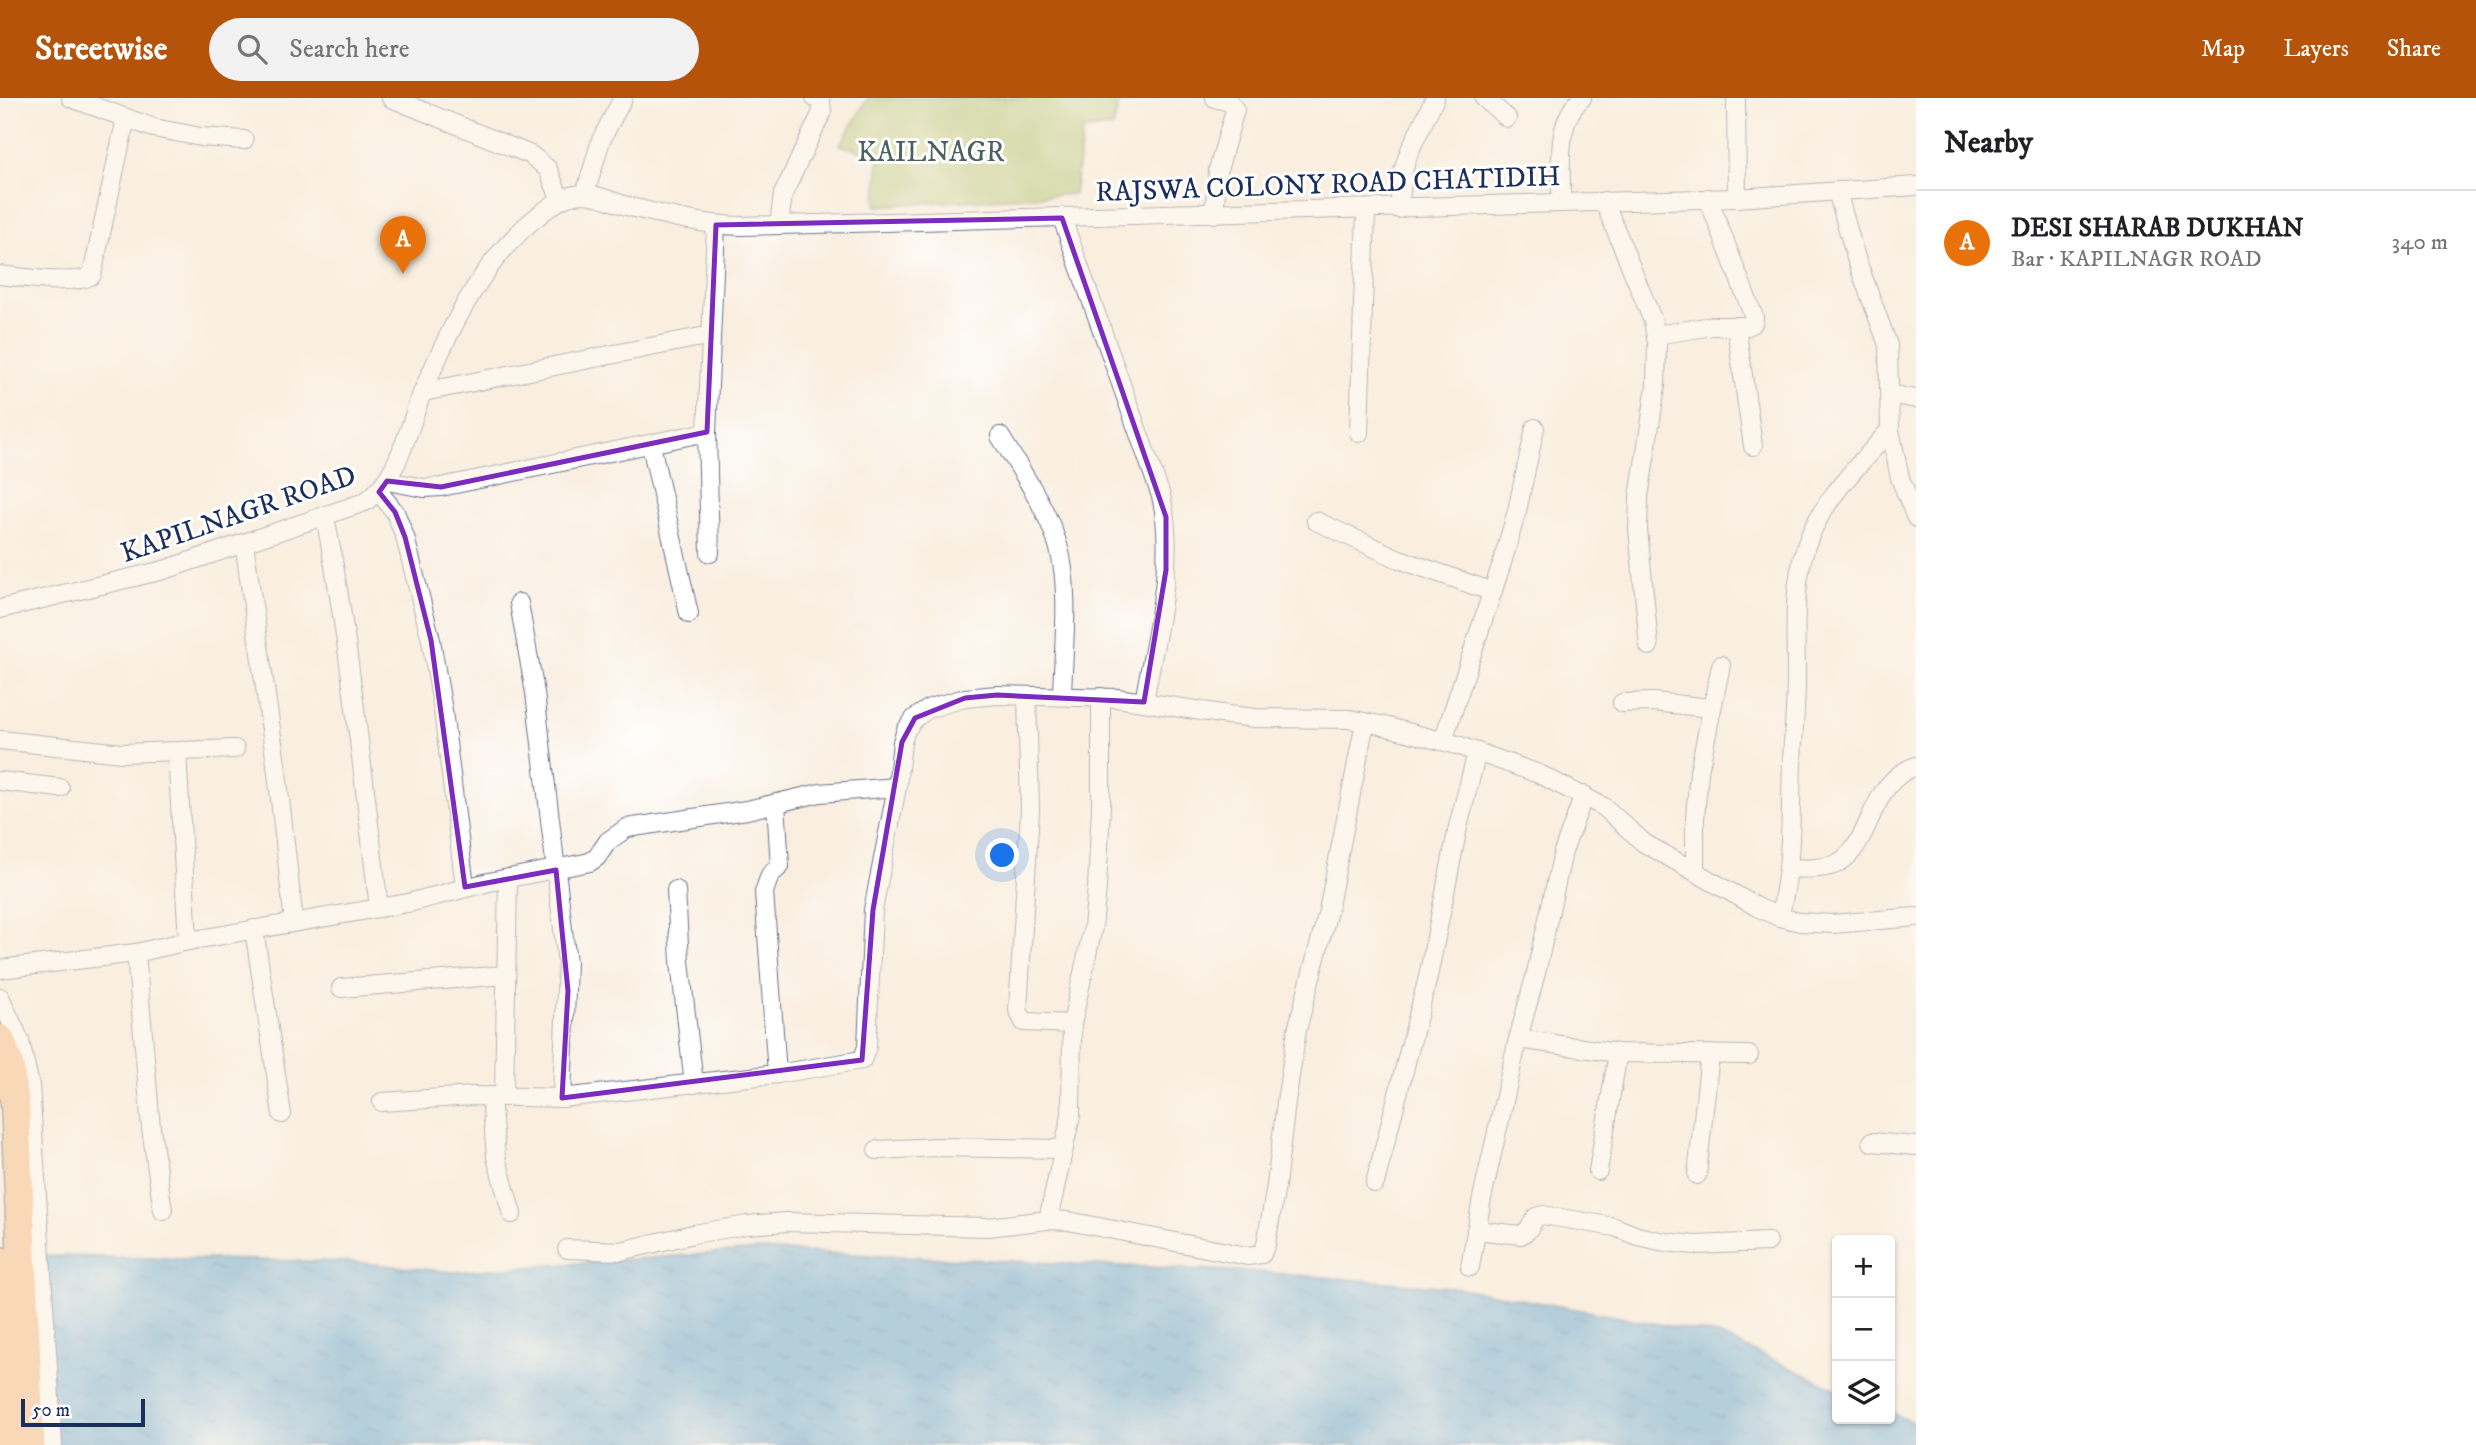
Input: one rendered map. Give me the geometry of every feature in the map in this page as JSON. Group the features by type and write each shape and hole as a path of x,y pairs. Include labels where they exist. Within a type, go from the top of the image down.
{"main road":[{"path":"0,1039 9,1063 15,1104 30,1445"},
{"path":"0,1261 8,1445"}],"street":[{"path":"71,98 154,128 201,137 244,140"},
{"path":"391,98 531,155 548,169 560,199"},
{"path":"585,194 601,140 623,98"},
{"path":"779,225 783,194 822,112 821,102 815,98"},
{"path":"1214,214 1218,170 1235,110 1230,102 1215,98"},
{"path":"1399,209 1403,171 1409,152 1435,98"},
{"path":"1484,98 1507,118"},
{"path":"1561,203 1563,134 1566,119 1571,107 1582,98"},
{"path":"1736,98 1737,198"},
{"path":"0,275 82,280 92,275 126,118"},
{"name":"RAJSWA COLONY ROAD CHATIDIH","path":"741,226 1737,198 1916,186"},
{"path":"1837,191 1863,279 1888,345 1890,430 1900,478 1916,518"},
{"name":"KAPILNAGR ROAD","path":"0,609 164,570 365,502 383,487 401,453 423,392 481,278 530,222 560,199 585,194 716,226 741,226"},
{"path":"1656,335 1753,323 1754,317 1708,198"},
{"path":"1604,201 1653,321 1656,335 1656,386 1639,497 1638,529 1649,646"},
{"path":"1359,433 1367,210"},
{"path":"1062,218 1161,496 1166,517 1166,570 1144,702"},
{"path":"710,553 707,432 716,226"},
{"path":"1736,326 1754,446"},
{"path":"423,392 711,335"},
{"path":"1890,394 1916,399"},
{"path":"1443,741 1517,512 1535,428"},
{"path":"1779,917 1788,869 1796,700 1797,579 1807,544 1825,509 1846,479 1890,430"},
{"path":"465,887 432,640 405,537 383,487 441,487 707,432"},
{"path":"1000,436 1044,510 1059,547 1065,583 1062,696"},
{"path":"651,444 689,614"},
{"path":"325,516 355,696 379,908"},
{"path":"1316,522 1399,559 1493,592"},
{"path":"244,543 276,764 294,922"},
{"path":"519,603 535,693 567,963 562,1098"},
{"path":"1695,872 1695,817 1699,772 1721,665"},
{"path":"1027,696 1030,810 1018,1010 1024,1022 1072,1024"},
{"path":"1048,1220 1071,1115 1072,1024 1093,928 1101,807 1101,697"},
{"path":"382,1102 437,1097 562,1098 777,1074 852,1064 862,1060 865,1055 873,910 897,787 902,742 906,730 915,718 930,708 965,698 1101,697 1255,718 1350,719 1365,722 1477,752 1539,774 1584,795 1604,807 1644,843 1779,917 1800,922 1832,924 1916,917"},
{"path":"1622,703 1653,702 1712,708"},
{"path":"567,1249 621,1251 693,1234 787,1222 988,1227 1048,1220 1068,1221 1247,1256 1262,1254 1276,1186 1297,1030 1333,889 1365,722"},
{"path":"0,740 122,752 236,748"},
{"path":"177,752 188,941"},
{"path":"1375,1182 1428,977 1458,827 1477,752"},
{"path":"1788,869 1837,864 1856,844 1884,789 1895,777 1916,766"},
{"path":"0,781 60,788"},
{"path":"0,969 136,953 188,941 408,903 465,887 590,862 608,841 627,828 747,810 821,793 897,787"},
{"path":"1470,1267 1497,1125 1536,973 1563,852 1584,795"},
{"path":"776,803 780,866 766,881 764,892 777,1074"},
{"path":"508,879 506,975 497,1096 496,1157 512,1213"},
{"path":"676,890 694,1084"},
{"path":"254,929 282,1114"},
{"path":"136,953 151,1128 163,1211"},
{"path":"341,988 506,975"},
{"path":"0,997 20,1041 30,1085 54,1445"},
{"path":"1518,1040 1618,1052 1749,1055"},
{"path":"1598,1171 1618,1052"},
{"path":"1697,1175 1710,1054"},
{"path":"1872,1142 1916,1146"},
{"path":"877,1150 950,1147 1064,1149"},
{"path":"1476,1230 1521,1235 1528,1230 1536,1217 1543,1215 1615,1227 1637,1236 1665,1242 1695,1245 1768,1242"}],"highlighted area":[{"path":"1062,218 1166,517 1166,570 1144,702 997,695 965,698 915,718 902,742 873,910 862,1060 562,1098 568,991 556,870 465,887 431,640 405,537 395,512 379,492 387,481 441,487 707,432 716,225"}],"green space":[{"name":"KAILNAGR","path":"868,98 1120,98 1113,127 1083,130 1074,194 876,206 879,156 840,145"}],"water":[{"path":"760,1250 1258,1272 1460,1288 1718,1335 1832,1387 1832,1424 1895,1424 1895,1414 1916,1424 1916,1445 0,1445 0,1255 353,1262 454,1272"}],"place":[{"name":"DESI SHARAB DUKHAN","path":"403,274"}]}
